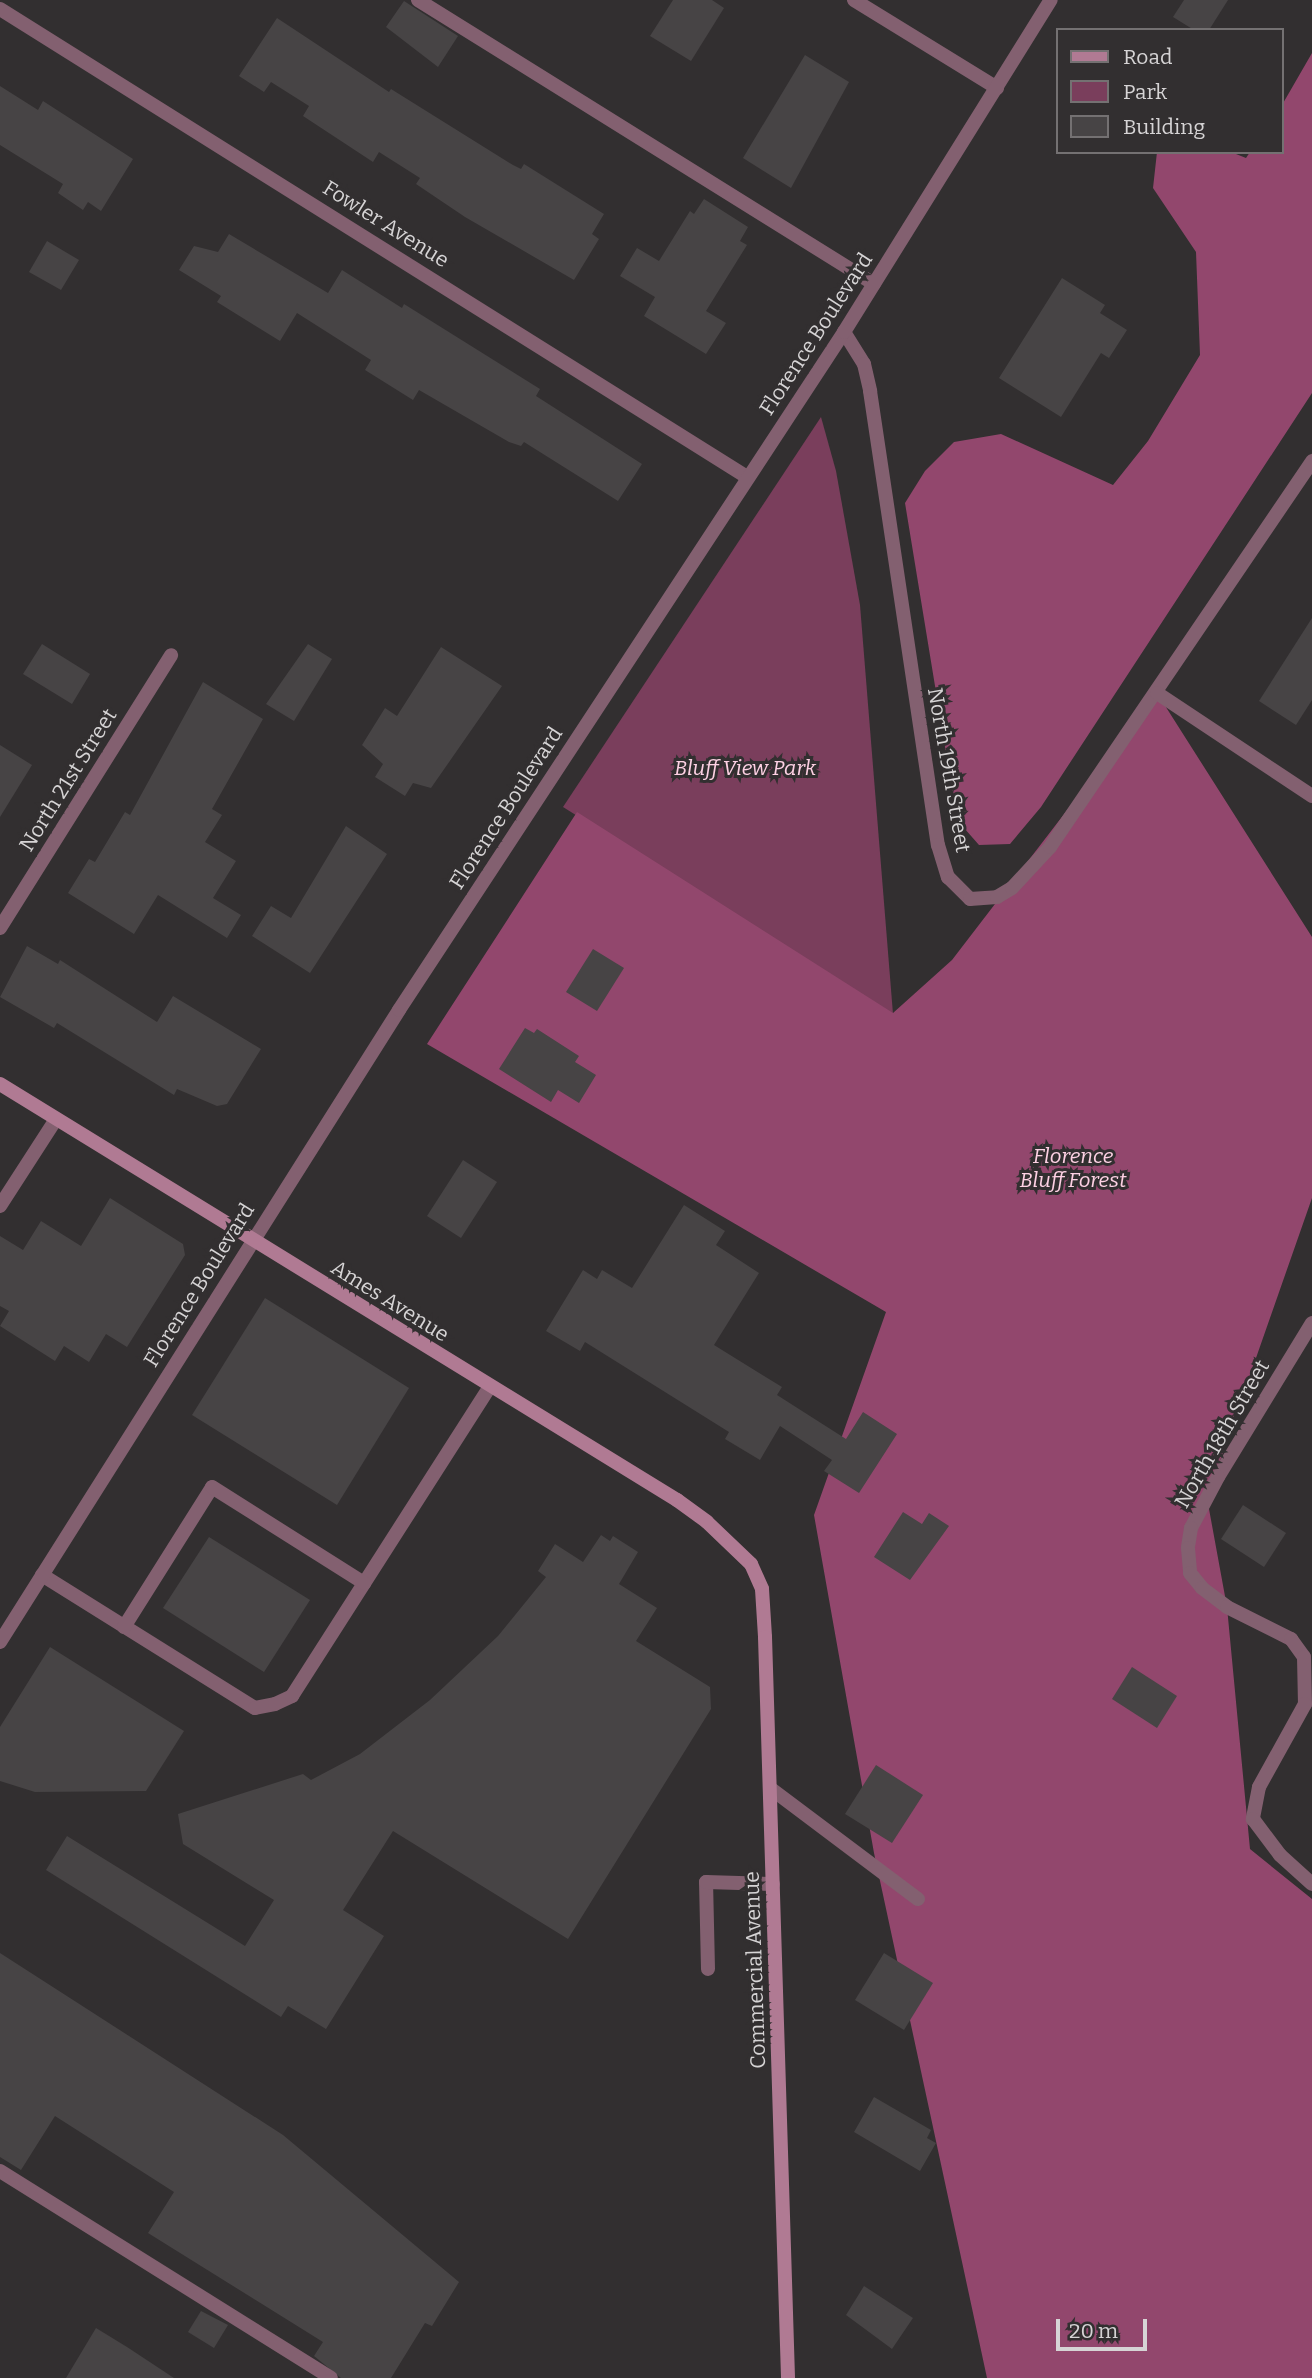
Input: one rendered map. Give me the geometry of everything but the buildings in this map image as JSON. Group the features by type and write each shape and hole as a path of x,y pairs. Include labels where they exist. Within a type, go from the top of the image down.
{"main road":[{"name":"Ames Avenue","path":"0,1084 697,1514 751,1563"},
{"name":"Commercial Avenue","path":"751,1563 762,1589 788,2378"}],"street":[{"path":"418,0 874,284"},
{"path":"854,0 997,88"},
{"name":"Florence Boulevard","path":"0,1642 252,1241 747,477 844,332 1051,0"},
{"name":"Fowler Avenue","path":"0,9 747,477"},
{"name":"North 19th Street","path":"844,332 864,364 870,391 938,845 948,877 962,895 970,899 997,897 1028,875 1157,694 1312,461"},
{"name":"North 21st Street","path":"0,928 171,655"},
{"path":"1157,694 1312,796"},
{"path":"0,1206 56,1118"},
{"name":"North 18th Street","path":"1312,1323 1218,1477 1191,1528 1188,1548 1190,1573 1202,1588 1227,1608 1291,1639 1304,1657 1305,1704 1254,1803 1253,1819 1261,1833 1312,1884"},
{"path":"42,1575 255,1708 292,1696 490,1386"},
{"path":"124,1626 212,1487 364,1583"},
{"path":"770,1788 918,1899"},
{"path":"708,1969 706,1882 773,1884"},
{"path":"0,2171 331,2378"}],"green space":[{"path":"1312,53 1312,393 1041,807 1010,844 979,845 957,820 905,503 925,471 954,442 1001,434 1113,485 1148,441 1200,355 1196,252 1153,188 1157,154 1236,154 1246,158 1249,154 1284,154 1284,102"},
{"name":"Bluff View Park","path":"821,417 836,471 860,605 893,1014 563,807"},
{"name":"Florence Bluff Forest","path":"1157,693 1312,937 1312,1198 1207,1498 1227,1607 1250,1849 1312,1899 1312,2378 987,2378 874,1853 814,1515 886,1312 427,1044 577,812 893,1013 952,960"}]}
